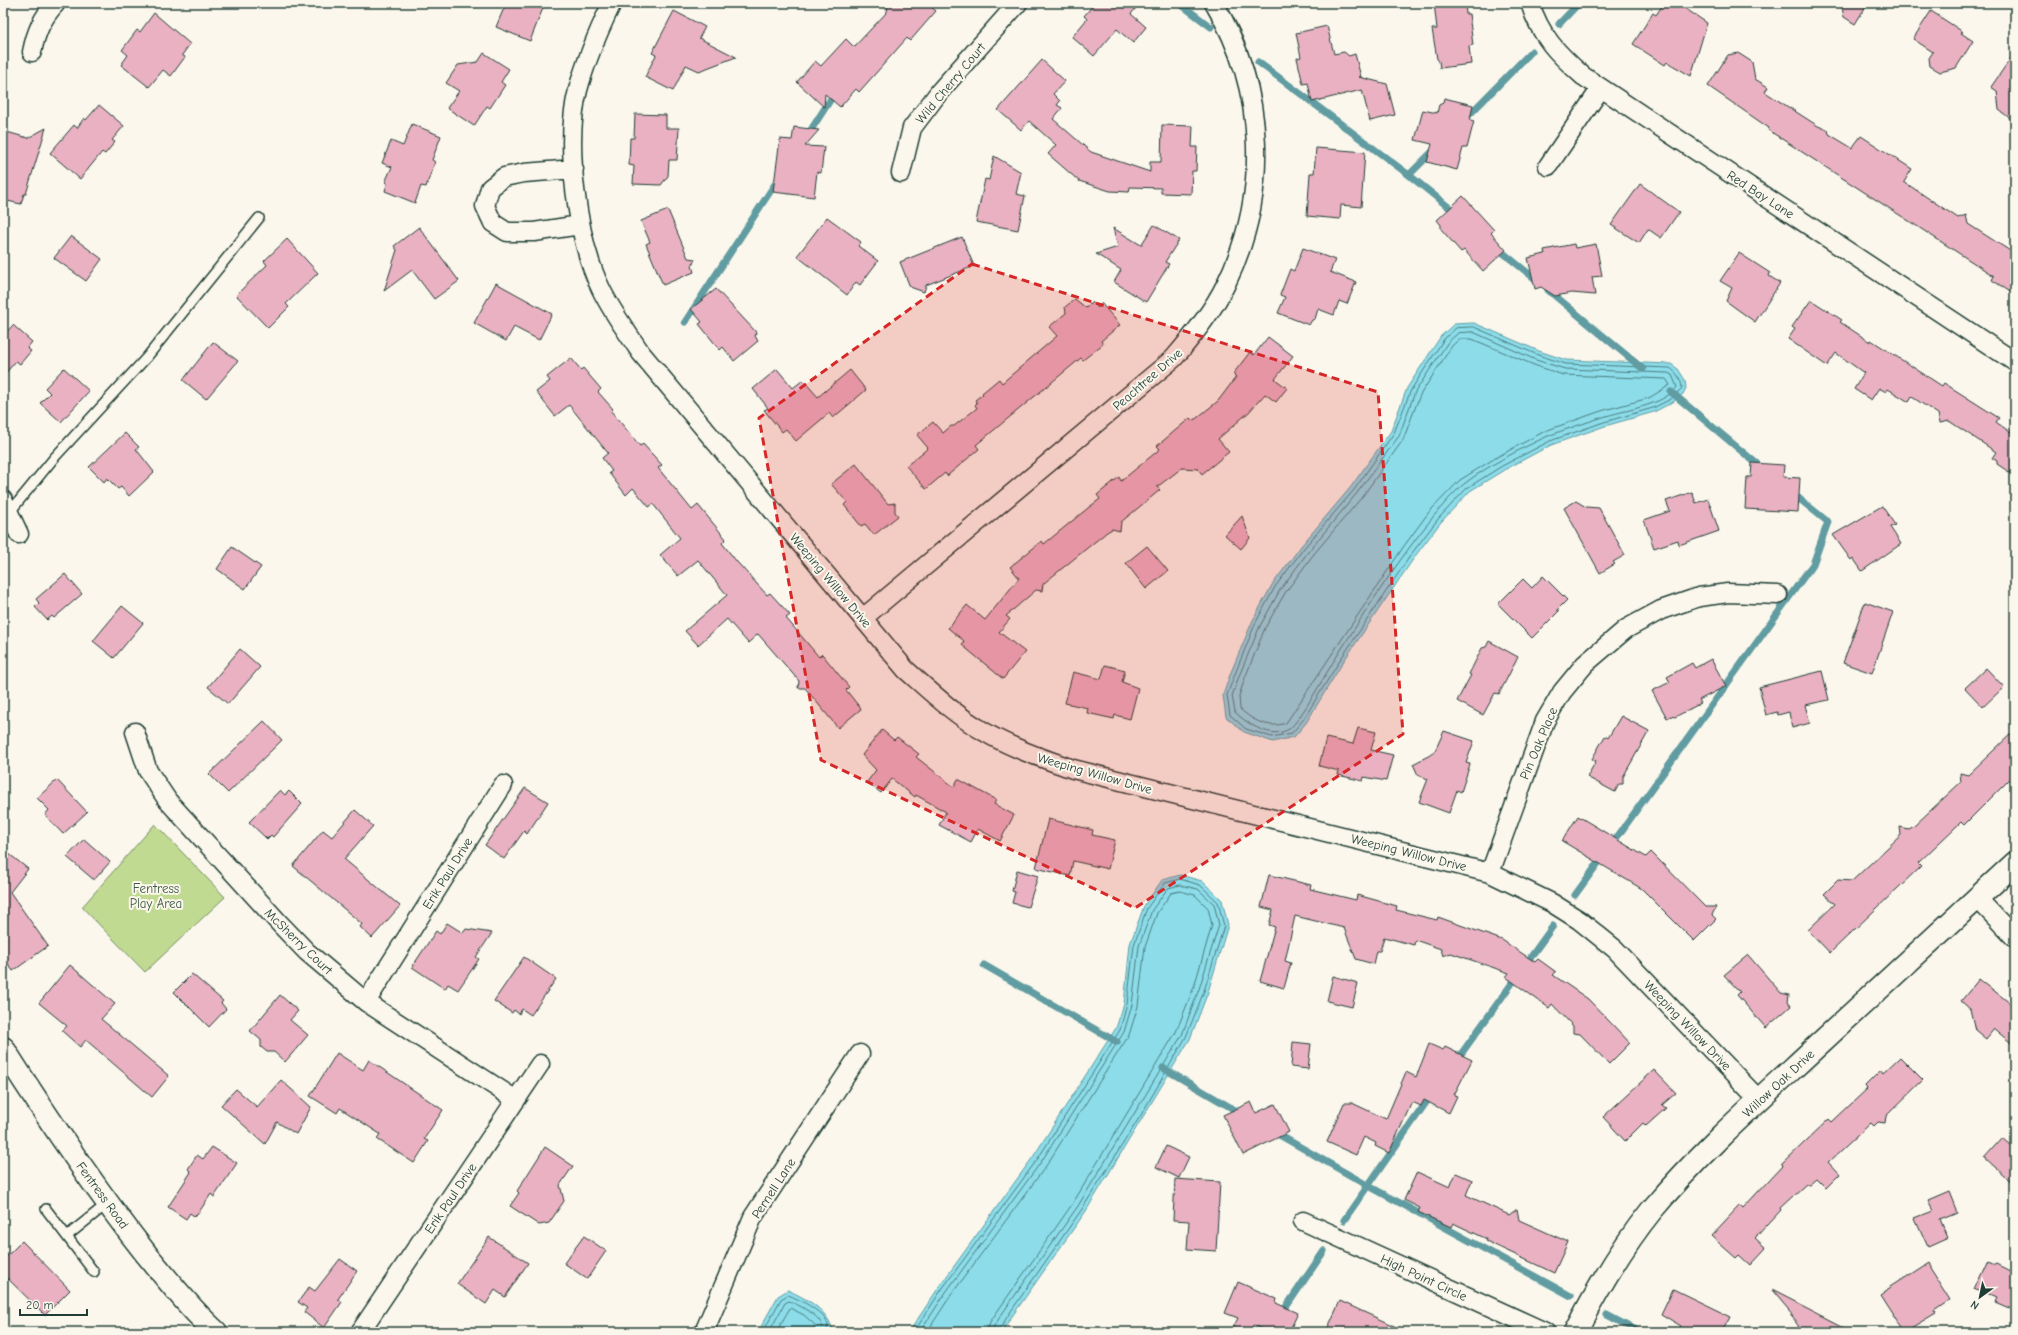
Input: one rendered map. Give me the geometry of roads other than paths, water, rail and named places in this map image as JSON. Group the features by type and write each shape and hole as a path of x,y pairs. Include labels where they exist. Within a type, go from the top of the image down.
{"street":[{"path":"32,52 36,32 46,14 56,3"},
{"name":"Weeping Willow Drive","path":"612,3 593,43 578,92 572,144 580,225 586,249 600,288 614,313 641,353 906,670 949,708 983,731 1024,752 1072,769 1490,873 1552,903 1579,920 1615,949 1759,1100"},
{"name":"Wild Cherry Court","path":"901,173 912,128 940,91 1018,3"},
{"name":"Peachtree Drive","path":"863,618 1174,358 1192,338 1225,286 1241,248 1256,184 1256,132 1251,96 1241,60 1226,24 1214,3"},
{"name":"Red Bay Lane","path":"1530,3 1534,16 1547,40 1562,58 1583,76 2015,362"},
{"path":"1548,166 1601,88"},
{"path":"574,169 524,174 504,178 490,188 485,206 493,223 507,232 534,232 580,225"},
{"path":"6,507 19,534"},
{"name":"Pin Oak Place","path":"1490,873 1545,721 1562,692 1585,664 1626,629 1661,610 1699,596 1728,594 1778,595"},
{"name":"McSherry Court","path":"135,732 148,771 168,801 286,930 318,961 366,1002 516,1100"},
{"name":"Erik Paul Drive","path":"366,1002 503,785"},
{"name":"Willow Oak Drive","path":"1575,1332 1596,1291 1627,1243 1690,1166 1759,1100 2015,863"},
{"path":"1977,898 2015,938"},
{"name":"Fentress Road","path":"3,1048 42,1110 108,1203 172,1285 216,1332"},
{"name":"Pernell Lane","path":"704,1332 753,1217 860,1054"},
{"name":"Erik Paul Drive","path":"360,1332 540,1064"},
{"name":"High Point Circle","path":"1303,1221 1545,1332"}],"lane":[{"path":"6,507 54,458 146,357 259,218"},
{"path":"67,1236 108,1203"},
{"path":"46,1209 94,1272"}],"water":[{"path":"1474,323 1539,351 1566,360 1671,364 1678,369 1685,380 1686,388 1683,394 1673,402 1654,412 1605,426 1551,445 1504,470 1470,491 1441,522 1416,555 1345,659 1306,723 1294,737 1273,742 1244,732 1226,717 1223,695 1252,622 1272,585 1301,546 1350,488 1391,431 1407,388 1441,336 1454,324"},
{"path":"1180,875 1202,881 1222,900 1228,925 1208,992 1190,1039 1086,1211 1001,1332 909,1332 939,1287 1033,1157 1116,1028 1124,1004 1130,944 1144,906 1162,880"},
{"path":"788,1290 814,1304 824,1314 832,1327 830,1332 758,1332 778,1296"}],"waterway":[{"path":"1179,3 1211,27"},
{"path":"1559,24 1579,3"},
{"path":"1466,118 1532,51"},
{"path":"1258,62 1409,175 1456,213"},
{"path":"807,136 836,91"},
{"path":"1409,175 1434,150"},
{"path":"685,322 779,178"},
{"path":"1496,247 1539,282"},
{"path":"1548,290 1643,369"},
{"path":"1671,392 1763,469"},
{"path":"1610,847 1813,564 1828,522 1791,492"},
{"path":"1575,895 1604,855"},
{"path":"1525,965 1553,926"},
{"path":"984,965 1117,1042"},
{"path":"1456,1061 1518,975"},
{"path":"1163,1068 1242,1114"},
{"path":"1344,1220 1432,1094"},
{"path":"1274,1132 1367,1185 1571,1296"},
{"path":"1280,1316 1324,1251"},
{"path":"1607,1315 1639,1332"}],"park label":[{"name":"Fentress Play Area","path":"156,896"}]}
